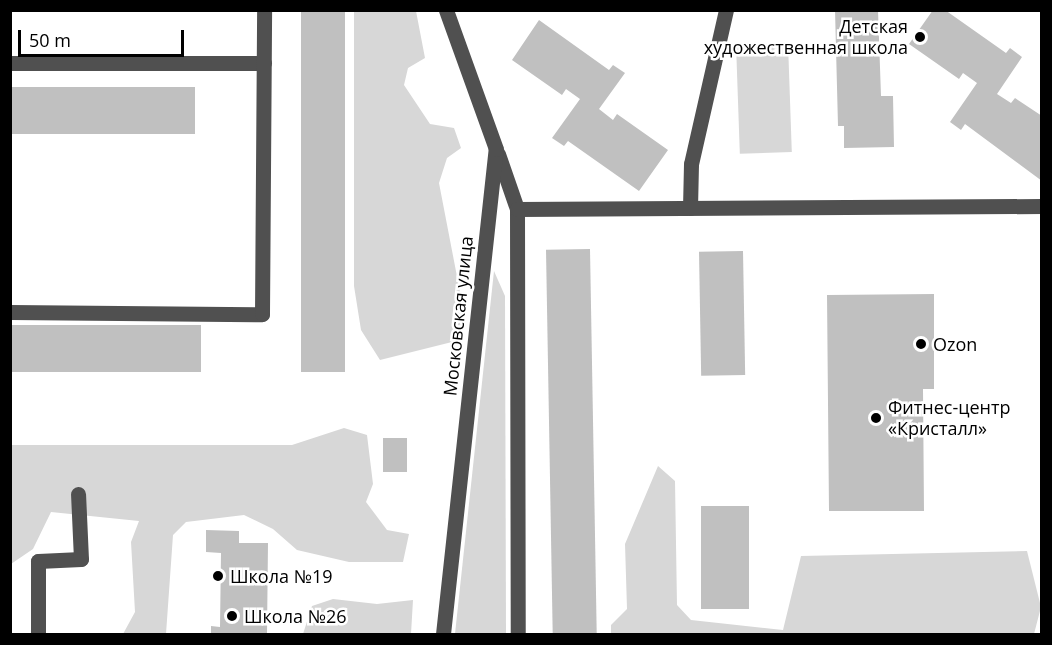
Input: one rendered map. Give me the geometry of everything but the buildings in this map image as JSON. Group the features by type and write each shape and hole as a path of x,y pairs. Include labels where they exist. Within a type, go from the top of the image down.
{"street":[{"path":"10,312 262,314 264,10"},
{"name":"Московская улица","path":"443,634 496,149 446,10"},
{"path":"690,208 691,164 726,10"},
{"path":"10,63 264,63"},
{"path":"496,149 518,209 518,634"},
{"path":"518,209 1041,206"},
{"path":"38,634 38,561 81,559 78,494"}],"shaded area":[{"path":"354,11 416,11 425,58 408,68 404,85 430,124 454,128 461,148 447,158 439,183 465,318 456,341 380,360 361,330 354,286"},
{"path":"788,43 792,152 740,154 736,45"},
{"path":"494,271 505,296 506,634 455,634"},
{"path":"344,428 367,435 373,484 366,502 387,530 409,534 403,562 349,562 297,550 273,529 244,515 186,522 173,535 166,634 123,634 135,612 131,542 139,521 51,512 33,549 11,564 11,445 292,445"},
{"path":"658,466 675,481 677,605 691,620 783,630 801,556 1027,551 1041,607 1034,634 611,634 611,625 627,609 625,544"},
{"path":"333,599 377,604 413,600 411,634 303,634 312,606"}],"place":[{"name":"Детская художественная школа","path":"920,37"},
{"name":"Ozon","path":"921,344"},
{"name":"Фитнес-центр «Кристалл»","path":"876,418"},
{"name":"Школа №19","path":"218,576"},
{"name":"Школа №26","path":"232,616"}]}
